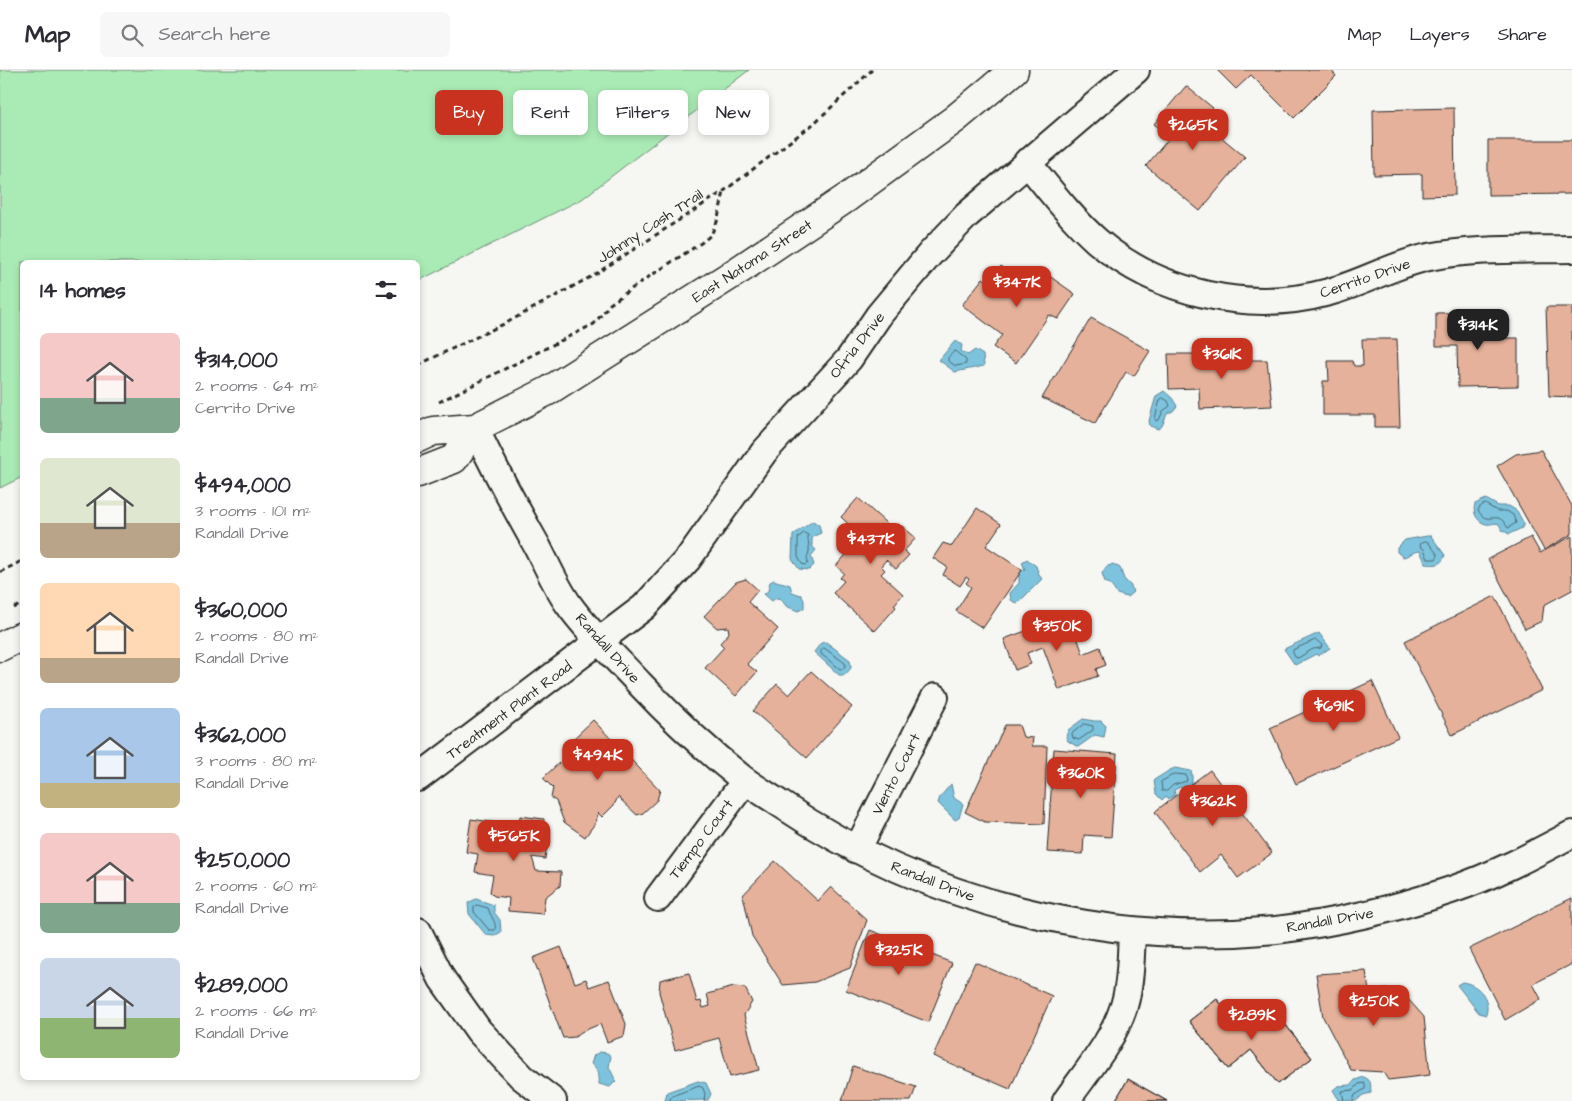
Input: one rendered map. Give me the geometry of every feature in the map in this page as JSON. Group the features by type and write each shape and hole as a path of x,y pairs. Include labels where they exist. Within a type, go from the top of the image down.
{"main road":[{"name":"East Natoma Street","path":"420,437 433,431 475,428 548,391 780,243 848,197 947,125 1014,70"},
{"name":"East Natoma Street","path":"420,472 454,459 475,428"},
{"path":"0,647 20,637"}],"street":[{"name":"Ofria Drive","path":"600,641 644,607 688,559 764,452 849,359 879,315 930,254 967,215 1136,70"},
{"name":"Cerrito Drive","path":"1027,162 1079,224 1098,242 1120,258 1144,272 1169,283 1194,292 1221,298 1248,301 1302,298 1354,284 1409,262 1453,253 1572,249"},
{"name":"Randall Drive","path":"475,428 492,465 568,604 600,641 693,737 745,781 809,823 857,850 926,882 1002,907 1052,919 1132,930 1196,933 1276,930 1354,917 1405,905 1455,889 1528,858 1572,834"},
{"name":"Treatment Plant Road","path":"420,776 600,641"},
{"name":"Viento Court","path":"857,850 935,697"},
{"name":"Tiempo Court","path":"658,898 745,781"},
{"path":"1066,1101 1100,1053 1114,1030 1125,1005 1130,969 1132,930"},
{"path":"420,935 442,980 479,1031 522,1077 553,1101"}],"path":[{"name":"Johnny Cash Trail","path":"420,364 508,322 594,275 724,191 812,125 872,70"},
{"path":"434,404 594,324 610,304 711,235 717,222 724,191"},
{"path":"0,572 20,562"}],"green space":[{"path":"0,70 749,70 723,90 698,90 698,109 688,117 688,90 598,90 598,135 665,135 582,199 420,280 420,260 20,260 20,478 0,488"}],"water":[{"path":"955,341 962,345 961,351 968,355 975,350 983,355 984,366 955,372 939,360"},
{"path":"1164,391 1177,406 1167,414 1162,426 1158,429 1150,426 1149,421 1156,396"},
{"path":"1486,499 1498,506 1509,506 1517,511 1524,524 1522,528 1509,534 1502,530 1499,524 1486,524 1480,521 1474,507 1475,504"},
{"path":"813,521 819,525 821,533 812,539 812,546 816,550 811,556 814,565 809,570 799,569 792,559 793,535"},
{"path":"1431,536 1445,555 1440,563 1426,564 1420,551 1403,557 1397,552 1397,548 1405,540"},
{"path":"1027,559 1036,566 1042,579 1017,604 1011,600 1010,593 1019,583 1019,575 1022,570 1025,570 1022,562"},
{"path":"1113,564 1120,568 1124,579 1131,586 1133,592 1127,597 1117,594 1110,584 1105,582 1102,573 1106,567"},
{"path":"774,580 790,585 792,592 801,595 804,600 804,608 798,611 786,606 781,599 776,598 772,601 764,594 768,591 770,582"},
{"path":"1319,633 1330,648 1318,656 1316,654 1295,665 1284,649"},
{"path":"826,642 850,660 851,668 845,675 839,675 814,652 821,643"},
{"path":"1083,719 1101,721 1106,726 1104,737 1095,735 1078,747 1068,741 1066,737 1068,730"},
{"path":"1175,768 1191,771 1192,785 1184,789 1180,787 1174,790 1175,795 1168,799 1166,796 1162,800 1156,794 1154,780"},
{"path":"951,784 954,798 963,804 959,818 955,820 938,803 940,797"},
{"path":"476,899 494,905 494,912 500,920 501,932 494,936 486,935 469,914 468,903"},
{"path":"1462,982 1468,983 1482,993 1487,1003 1486,1015 1479,1013 1457,985"},
{"path":"600,1052 611,1056 609,1067 616,1081 610,1087 599,1084 598,1072 591,1064 594,1055"},
{"path":"1364,1077 1370,1082 1371,1093 1363,1095 1356,1101 1339,1100 1333,1090 1338,1086 1351,1085 1355,1080"},
{"path":"698,1081 706,1083 711,1094 708,1100 665,1101 667,1092"}],"building":[{"path":"1217,70 1331,70 1336,76 1294,118 1251,75 1236,89"},
{"path":"1186,86 1213,108 1202,121 1245,157 1200,211 1146,166 1170,137 1154,124"},
{"path":"1454,108 1455,195 1422,196 1422,174 1374,175 1373,110"},
{"path":"1488,140 1572,140 1572,194 1488,195"},
{"path":"1001,266 1020,280 1017,286 1026,292 1042,271 1075,294 1058,319 1049,315 1016,363 993,347 1002,335 962,305 983,278 989,283"},
{"path":"1546,307 1572,307 1572,397 1549,396"},
{"path":"1481,312 1482,338 1518,338 1518,386 1458,387 1457,346 1436,346 1436,313"},
{"path":"1091,318 1150,351 1134,376 1126,372 1095,423 1042,398"},
{"path":"1362,339 1397,339 1400,427 1375,427 1375,415 1323,415 1323,381 1329,381 1328,361 1352,361 1354,366 1363,366"},
{"path":"1168,354 1215,354 1216,360 1267,360 1272,406 1200,409 1199,388 1169,389"},
{"path":"1541,450 1572,506 1572,534 1544,550 1497,466 1516,454"},
{"path":"858,498 896,532 902,526 916,538 904,551 909,555 896,569 886,560 881,566 885,570 881,574 903,594 894,605 896,607 875,631 833,593 844,581 840,578 844,573 836,566 862,537 841,517"},
{"path":"977,508 1001,524 986,546 1022,570 983,628 956,611 971,587 966,583 969,579 966,577 960,586 943,575 947,567 933,558 943,543 952,546"},
{"path":"1572,536 1572,590 1544,605 1542,621 1525,629 1488,559 1531,537 1540,553"},
{"path":"746,579 758,590 748,602 778,629 747,664 757,672 736,696 705,668 724,647 720,643 729,633 728,627 717,628 704,616 736,582"},
{"path":"1495,596 1542,690 1452,735 1405,641"},
{"path":"1069,615 1083,654 1100,647 1106,665 1096,669 1098,676 1059,690 1043,647 1027,653 1031,664 1015,670 1004,639"},
{"path":"811,671 852,707 807,758 753,711 777,684 789,695"},
{"path":"1372,681 1398,737 1296,784 1270,728"},
{"path":"593,720 660,790 657,800 643,813 637,815 618,797 614,805 602,817 598,813 596,822 585,837 564,822 556,801 551,798 553,788 543,778 578,745 572,740"},
{"path":"1005,725 1019,725 1023,737 1033,738 1032,746 1047,746 1044,824 985,822 965,812"},
{"path":"1054,749 1117,754 1111,837 1084,835 1083,854 1047,852"},
{"path":"1210,770 1272,853 1238,878 1221,855 1200,872 1155,812"},
{"path":"520,816 544,819 542,835 548,836 545,859 532,857 536,871 561,872 560,886 545,897 543,914 508,911 509,898 494,896 490,892 493,875 475,872 478,854 466,852 471,819 519,826"},
{"path":"775,861 818,901 831,887 867,920 850,968 815,982 783,985 752,936 743,895"},
{"path":"1572,898 1572,964 1533,984 1541,999 1505,1020 1469,949"},
{"path":"870,930 952,963 928,1022 846,990"},
{"path":"561,947 575,983 586,979 589,987 609,980 626,1024 624,1036 607,1042 600,1024 581,1032 575,1037 563,1038 533,958"},
{"path":"975,962 1052,996 1010,1089 933,1056"},
{"path":"1366,971 1371,1005 1379,1006 1375,990 1389,989 1408,999 1424,1017 1430,1075 1388,1080 1383,1072 1351,1070 1323,1017 1316,974"},
{"path":"689,973 697,1002 701,1001 703,1008 710,1006 707,994 734,987 745,988 752,1002 744,1015 759,1070 730,1077 719,1038 675,1050 659,992 660,980"},
{"path":"1217,999 1244,1032 1273,1009 1312,1058 1278,1084 1251,1050 1228,1069 1189,1021"},
{"path":"1217,999 1244,1032 1273,1009 1312,1058 1278,1084 1251,1050 1228,1069 1189,1021"},
{"path":"853,1066 916,1087 911,1101 842,1101"},
{"path":"1128,1079 1167,1101 1115,1101"},
{"path":"1128,1079 1167,1101 1115,1101"}]}
